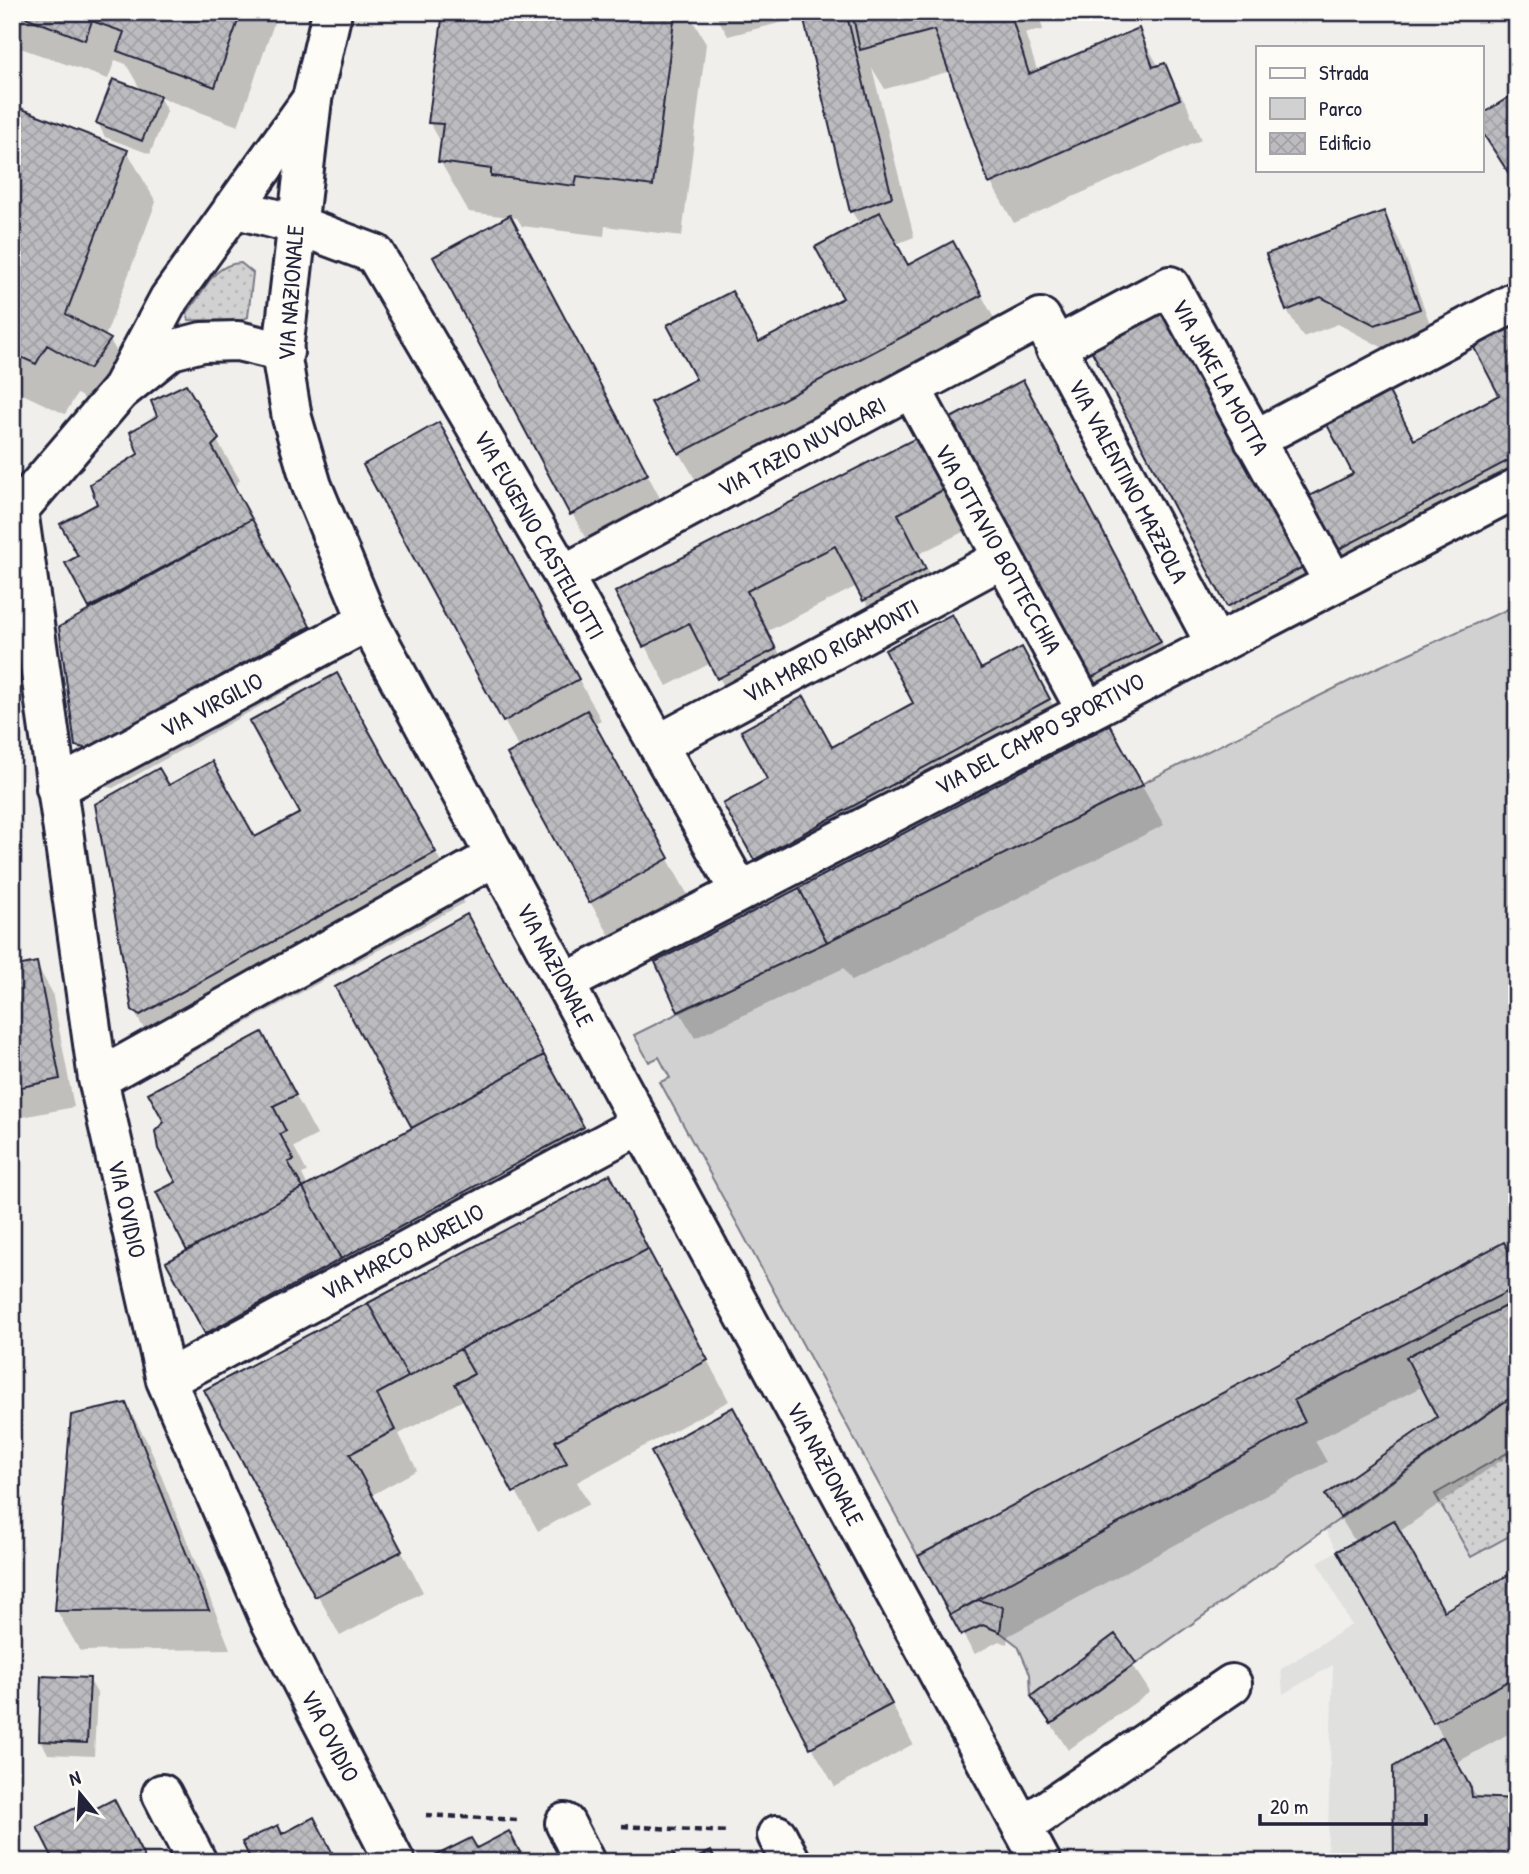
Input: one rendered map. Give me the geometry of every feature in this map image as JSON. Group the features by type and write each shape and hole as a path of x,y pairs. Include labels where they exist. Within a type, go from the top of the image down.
{"street":[{"name":"VIA NAZIONALE","path":"332,12 312,99 295,223 282,359 292,418 312,486 368,621 1041,1862"},
{"path":"120,391 169,299 312,99"},
{"name":"VIA EUGENIO CASTELLOTTI","path":"233,208 295,223 375,254 563,575 740,892"},
{"name":"VIA JAKE LA MOTTA","path":"1048,333 1170,286 1333,581"},
{"path":"1254,440 1517,301"},
{"name":"VIA TAZIO NUVOLARI","path":"563,575 911,388 1048,333"},
{"name":"VIA VALENTINO MAZZOLA","path":"1048,333 1216,643"},
{"path":"15,513 120,391 171,350 202,342 238,341 284,352"},
{"name":"VIA OTTAVIO BOTTECCHIA","path":"911,388 1086,710"},
{"name":"VIA DEL CAMPO SPORTIVO","path":"565,983 1333,581 1517,488"},
{"name":"VIA OVIDIO","path":"15,513 98,1079 166,1380 270,1620 395,1862"},
{"name":"VIA MARIO RIGAMONTI","path":"659,744 1003,558"},
{"name":"VIA VIRGILIO","path":"56,788 368,621"},
{"path":"98,1079 496,856"},
{"name":"VIA MARCO AURELIO","path":"166,1380 641,1124"},
{"path":"1022,1827 1232,1684"},
{"path":"162,1794 197,1862"},
{"path":"565,1823 585,1862"}],"shaded area":[{"path":"1517,1393 1517,1862 1327,1862 1333,1665 1283,1694 1281,1669 1351,1625 1318,1562 1337,1551 1324,1528"}],"green space":[{"path":"241,263 253,273 248,317 240,321 189,320 187,313 215,274 222,268"},
{"path":"1517,605 1517,1393 1051,1724 1031,1696 1030,1674 1018,1646 1000,1632 983,1625 961,1635 660,1082 670,1078 659,1057 649,1062 634,1035 1372,670"},
{"path":"1507,1453 1517,1470 1517,1532 1471,1557 1435,1494"}],"building":[{"path":"12,12 241,12 215,87 117,51 124,32 92,21 85,40"},
{"path":"443,12 675,12 653,186 577,176 575,186 491,176 491,169 438,162 443,124 428,123"},
{"path":"802,12 846,12 892,197 850,212"},
{"path":"852,12 1010,12 1029,74 1139,28 1153,67 1165,63 1180,99 989,184 934,30 860,50"},
{"path":"113,79 160,96 142,141 96,123"},
{"path":"1517,92 1517,186 1484,135 1484,113"},
{"path":"12,105 128,150 66,314 111,339 89,369 47,345 36,364 12,353"},
{"path":"1384,211 1420,309 1375,325 1321,297 1286,311 1266,254"},
{"path":"880,212 908,265 953,241 982,295 679,454 651,402 696,379 667,325 732,291 759,342 843,298 815,247"},
{"path":"510,215 648,474 570,515 433,257"},
{"path":"1165,305 1303,567 1227,607 1089,346"},
{"path":"1517,321 1517,456 1334,552 1305,498 1353,474 1324,419 1386,386 1414,440 1499,395 1472,344"},
{"path":"1023,380 1161,642 1085,681 947,420"},
{"path":"186,384 219,439 212,446 252,519 89,608 65,563 78,556 60,524 97,504 90,484 138,454 130,432 157,416 151,401"},
{"path":"439,422 579,679 503,722 363,465"},
{"path":"916,438 943,490 898,514 926,569 863,601 835,546 747,591 776,649 717,679 689,623 643,647 615,592"},
{"path":"252,519 310,626 90,749 75,746 59,627"},
{"path":"1517,605 1517,624 1508,609"},
{"path":"952,614 981,669 1022,647 1050,699 754,860 723,804 767,779 741,731 804,696 832,747 913,703 885,650"},
{"path":"337,673 436,852 140,1015 132,1010 95,804 159,768 169,785 212,761 255,837 300,813 249,721"},
{"path":"587,710 669,858 589,903 507,754"},
{"path":"1110,725 1143,785 827,942 799,888"},
{"path":"799,888 827,942 678,1012 655,962"},
{"path":"467,914 544,1055 412,1128 335,987"},
{"path":"37,962 60,1079 12,1089 12,967"},
{"path":"262,1032 296,1095 273,1106 286,1131 280,1134 294,1160 288,1162 303,1188 187,1251 156,1192 176,1182 158,1149 155,1131 164,1122 148,1093"},
{"path":"544,1055 584,1127 341,1259 303,1188"},
{"path":"610,1174 648,1249 408,1377 368,1303"},
{"path":"303,1188 341,1259 205,1334 166,1262"},
{"path":"1504,1242 1517,1266 1517,1287 1294,1400 1305,1422 950,1615 918,1556"},
{"path":"648,1249 708,1360 555,1441 567,1463 513,1493 455,1384 474,1374 460,1349"},
{"path":"1517,1300 1517,1393 1340,1517 1325,1495 1437,1417 1406,1357"},
{"path":"368,1303 408,1377 377,1394 395,1430 350,1454 402,1551 315,1597 204,1390"},
{"path":"126,1403 209,1610 55,1611 71,1415"},
{"path":"733,1407 892,1704 810,1748 651,1452"},
{"path":"1394,1520 1444,1611 1517,1570 1517,1676 1433,1723 1337,1551"},
{"path":"978,1600 1003,1607 1000,1632 983,1625 961,1635 950,1615"},
{"path":"1115,1634 1136,1663 1051,1724 1031,1696"},
{"path":"41,1676 90,1678 87,1743 39,1741"},
{"path":"1443,1737 1471,1788 1472,1797 1517,1799 1517,1862 1394,1862 1393,1767"},
{"path":"114,1799 144,1857 136,1862 55,1862 37,1827 75,1808 79,1817"},
{"path":"314,1817 337,1862 252,1862 242,1842 278,1825 282,1834"},
{"path":"509,1831 525,1862 438,1862 435,1856 471,1838 477,1848"},
{"path":"711,1851 716,1862 688,1862"},
{"path":"674,1854 677,1862 659,1862"}]}
